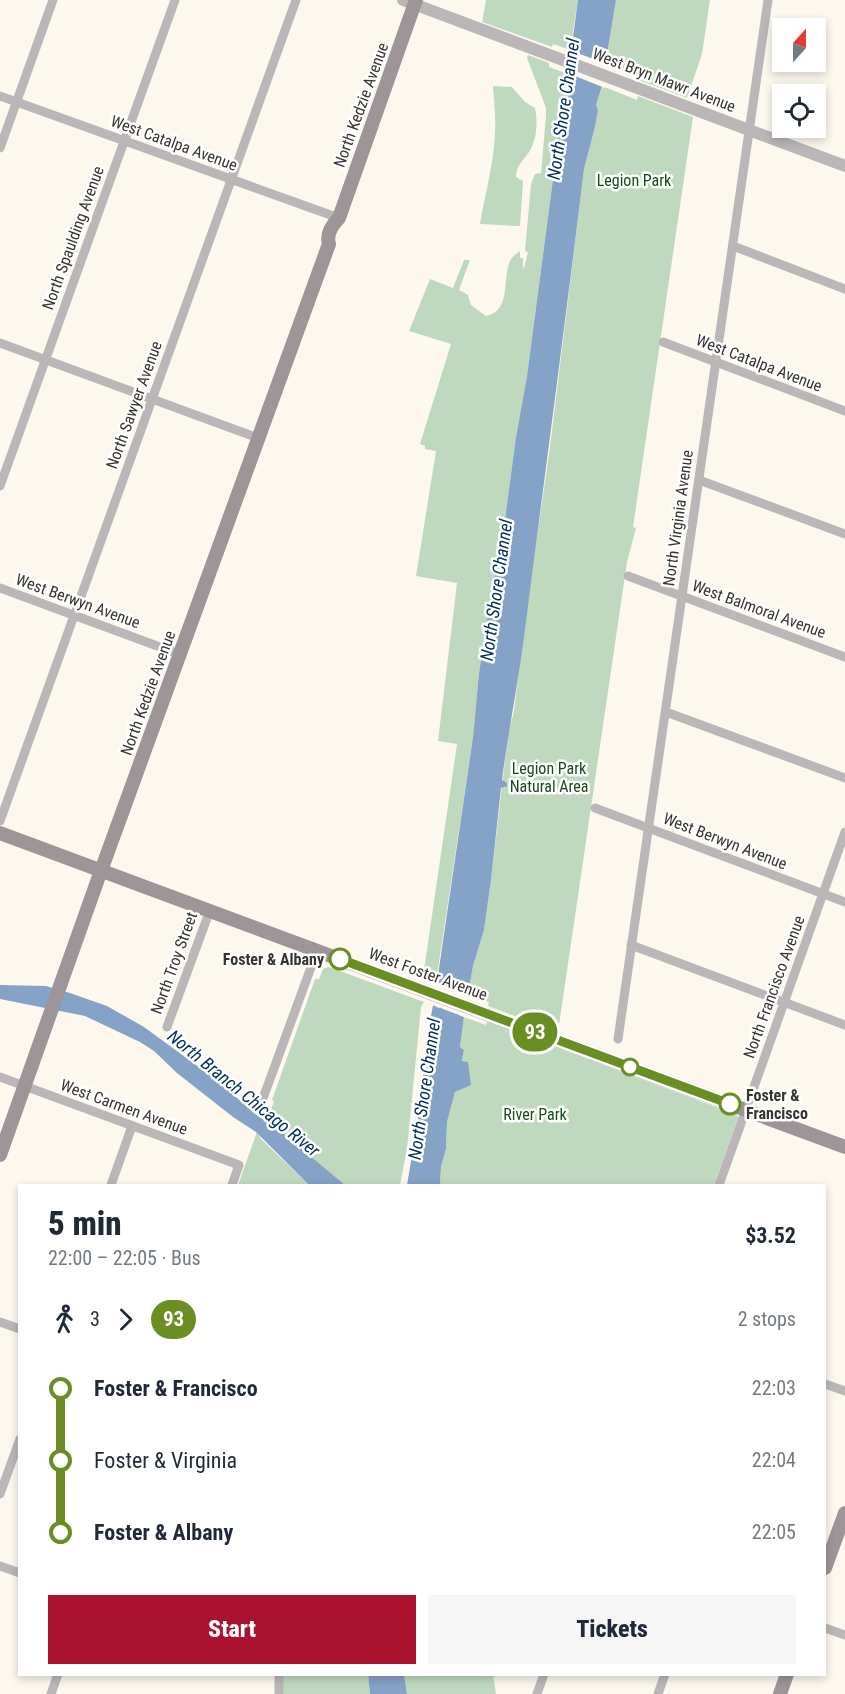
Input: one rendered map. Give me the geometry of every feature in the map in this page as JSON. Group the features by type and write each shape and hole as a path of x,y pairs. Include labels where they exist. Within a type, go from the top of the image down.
{"main road":[{"name":"North Kedzie Avenue","path":"0,1155 179,654 329,244 334,241 339,229 339,218 411,2"},
{"name":"West Foster Avenue","path":"0,833 845,1147"},
{"path":"826,1566 845,1513"},
{"path":"780,1694 786,1676"}],"street":[{"path":"0,148 53,0"},
{"name":"North Spaulding Avenue","path":"0,486 175,0"},
{"name":"North Sawyer Avenue","path":"0,821 296,0"},
{"name":"North Virginia Avenue","path":"618,1040 768,0"},
{"name":"West Bryn Mawr Avenue","path":"411,2 749,130 844,162"},
{"name":"West Catalpa Avenue","path":"0,96 339,218"},
{"path":"733,246 845,289"},
{"name":"West Catalpa Avenue","path":"663,342 845,411"},
{"path":"0,343 258,438"},
{"path":"699,480 845,534"},
{"name":"West Balmoral Avenue","path":"628,576 845,657"},
{"name":"West Berwyn Avenue","path":"0,588 179,654"},
{"path":"666,712 845,778"},
{"name":"West Berwyn Avenue","path":"595,808 845,902"},
{"name":"North Francisco Avenue","path":"719,1184 845,832"},
{"name":"North Troy Street","path":"167,1027 210,910"},
{"path":"631,945 845,1025"},
{"path":"262,1101 313,962 315,949"},
{"name":"West Carmen Avenue","path":"0,1077 239,1165 232,1184"},
{"path":"111,1184 132,1126"},
{"path":"0,1322 18,1328"},
{"path":"826,1384 845,1391"},
{"path":"0,1494 18,1444"},
{"path":"0,1566 18,1572"},
{"path":"826,1628 845,1635"},
{"path":"51,1694 57,1676"},
{"path":"279,1676 279,1694"},
{"path":"537,1694 543,1676"},
{"path":"658,1694 664,1676"}],"green space":[{"path":"486,0 578,0 570,50 553,44 552,47 482,22"},
{"path":"616,0 710,0 702,54 687,98 641,81 641,77 606,63"},
{"path":"528,55 549,63 549,67 568,74 567,80 570,83 559,134 527,376 516,437 501,549 492,587 479,673 473,737 436,982 423,977 457,744 438,741 457,583 416,576 436,451 425,449 425,446 420,444 451,344 409,331 430,279 453,288 464,260 470,260 459,290 468,295 471,305 486,316 500,308 510,261 520,251 524,268 528,252 525,251 531,184 535,174 541,173 546,116 546,108 527,58"},
{"path":"493,86 512,87 525,102 535,108 537,125 534,142 516,173 516,177 523,181 520,226 480,224 494,144"},
{"name":"Legion Park","path":"602,86 637,100 638,96 693,117 633,527 636,528 627,562 558,1032 488,1006 489,1002 468,994 473,966 484,930 508,735 514,711 550,447 584,169 595,127 598,110 596,105"},
{"path":"329,967 424,1002 421,1007 407,1149 400,1184 344,1184 262,1118 264,1112 269,1115 274,1101 272,1100 315,979 319,979 323,969"},
{"name":"River Park","path":"464,1017 486,1025 487,1021 737,1115 738,1118 714,1184 440,1184 441,1167 446,1149 447,1122 455,1092 471,1084 462,1062 464,1050 460,1047"},
{"path":"257,1132 261,1139 308,1184 238,1184"},
{"path":"283,1676 368,1676 370,1694 283,1694"},
{"path":"404,1676 493,1676 496,1694 407,1694"}],"water":[{"name":"North Shore Channel","path":"578,0 616,0 602,86 596,105 598,110 595,127 584,169 524,637 502,780 507,783 507,786 501,788 484,930 473,966 468,994 463,992 459,1015 464,1017 460,1047 464,1050 462,1061 468,1062 471,1085 455,1092 447,1122 446,1149 441,1167 440,1184 407,1184 431,1016 433,1005 439,1008 443,985 437,982 473,737 479,673 492,587 501,549 516,437 527,376 559,134 570,84 567,80"},
{"path":"0,985 46,986 107,1006 144,1027 218,1081 255,1114 280,1131 344,1184 308,1184 256,1132 233,1117 140,1042 85,1016 0,999"},
{"path":"368,1676 404,1676 407,1694 370,1694"}],"pier":[{"path":"567,49 609,65 605,88 565,72"},
{"path":"434,981 471,995 465,996 462,1013 467,1015 467,1018 430,1004 434,1002 437,1004 440,986 434,984"}],"bus line":[{"name":"93","path":"340,959 730,1104"}],"place":[{"name":"Foster & Albany","path":"340,959"},
{"name":"Foster & Francisco","path":"730,1104"}],"park label":[{"name":"Legion Park Natural Area","path":"549,777"}],"water label":[{"name":"North Branch Chicago River","path":"244,1093"}]}
